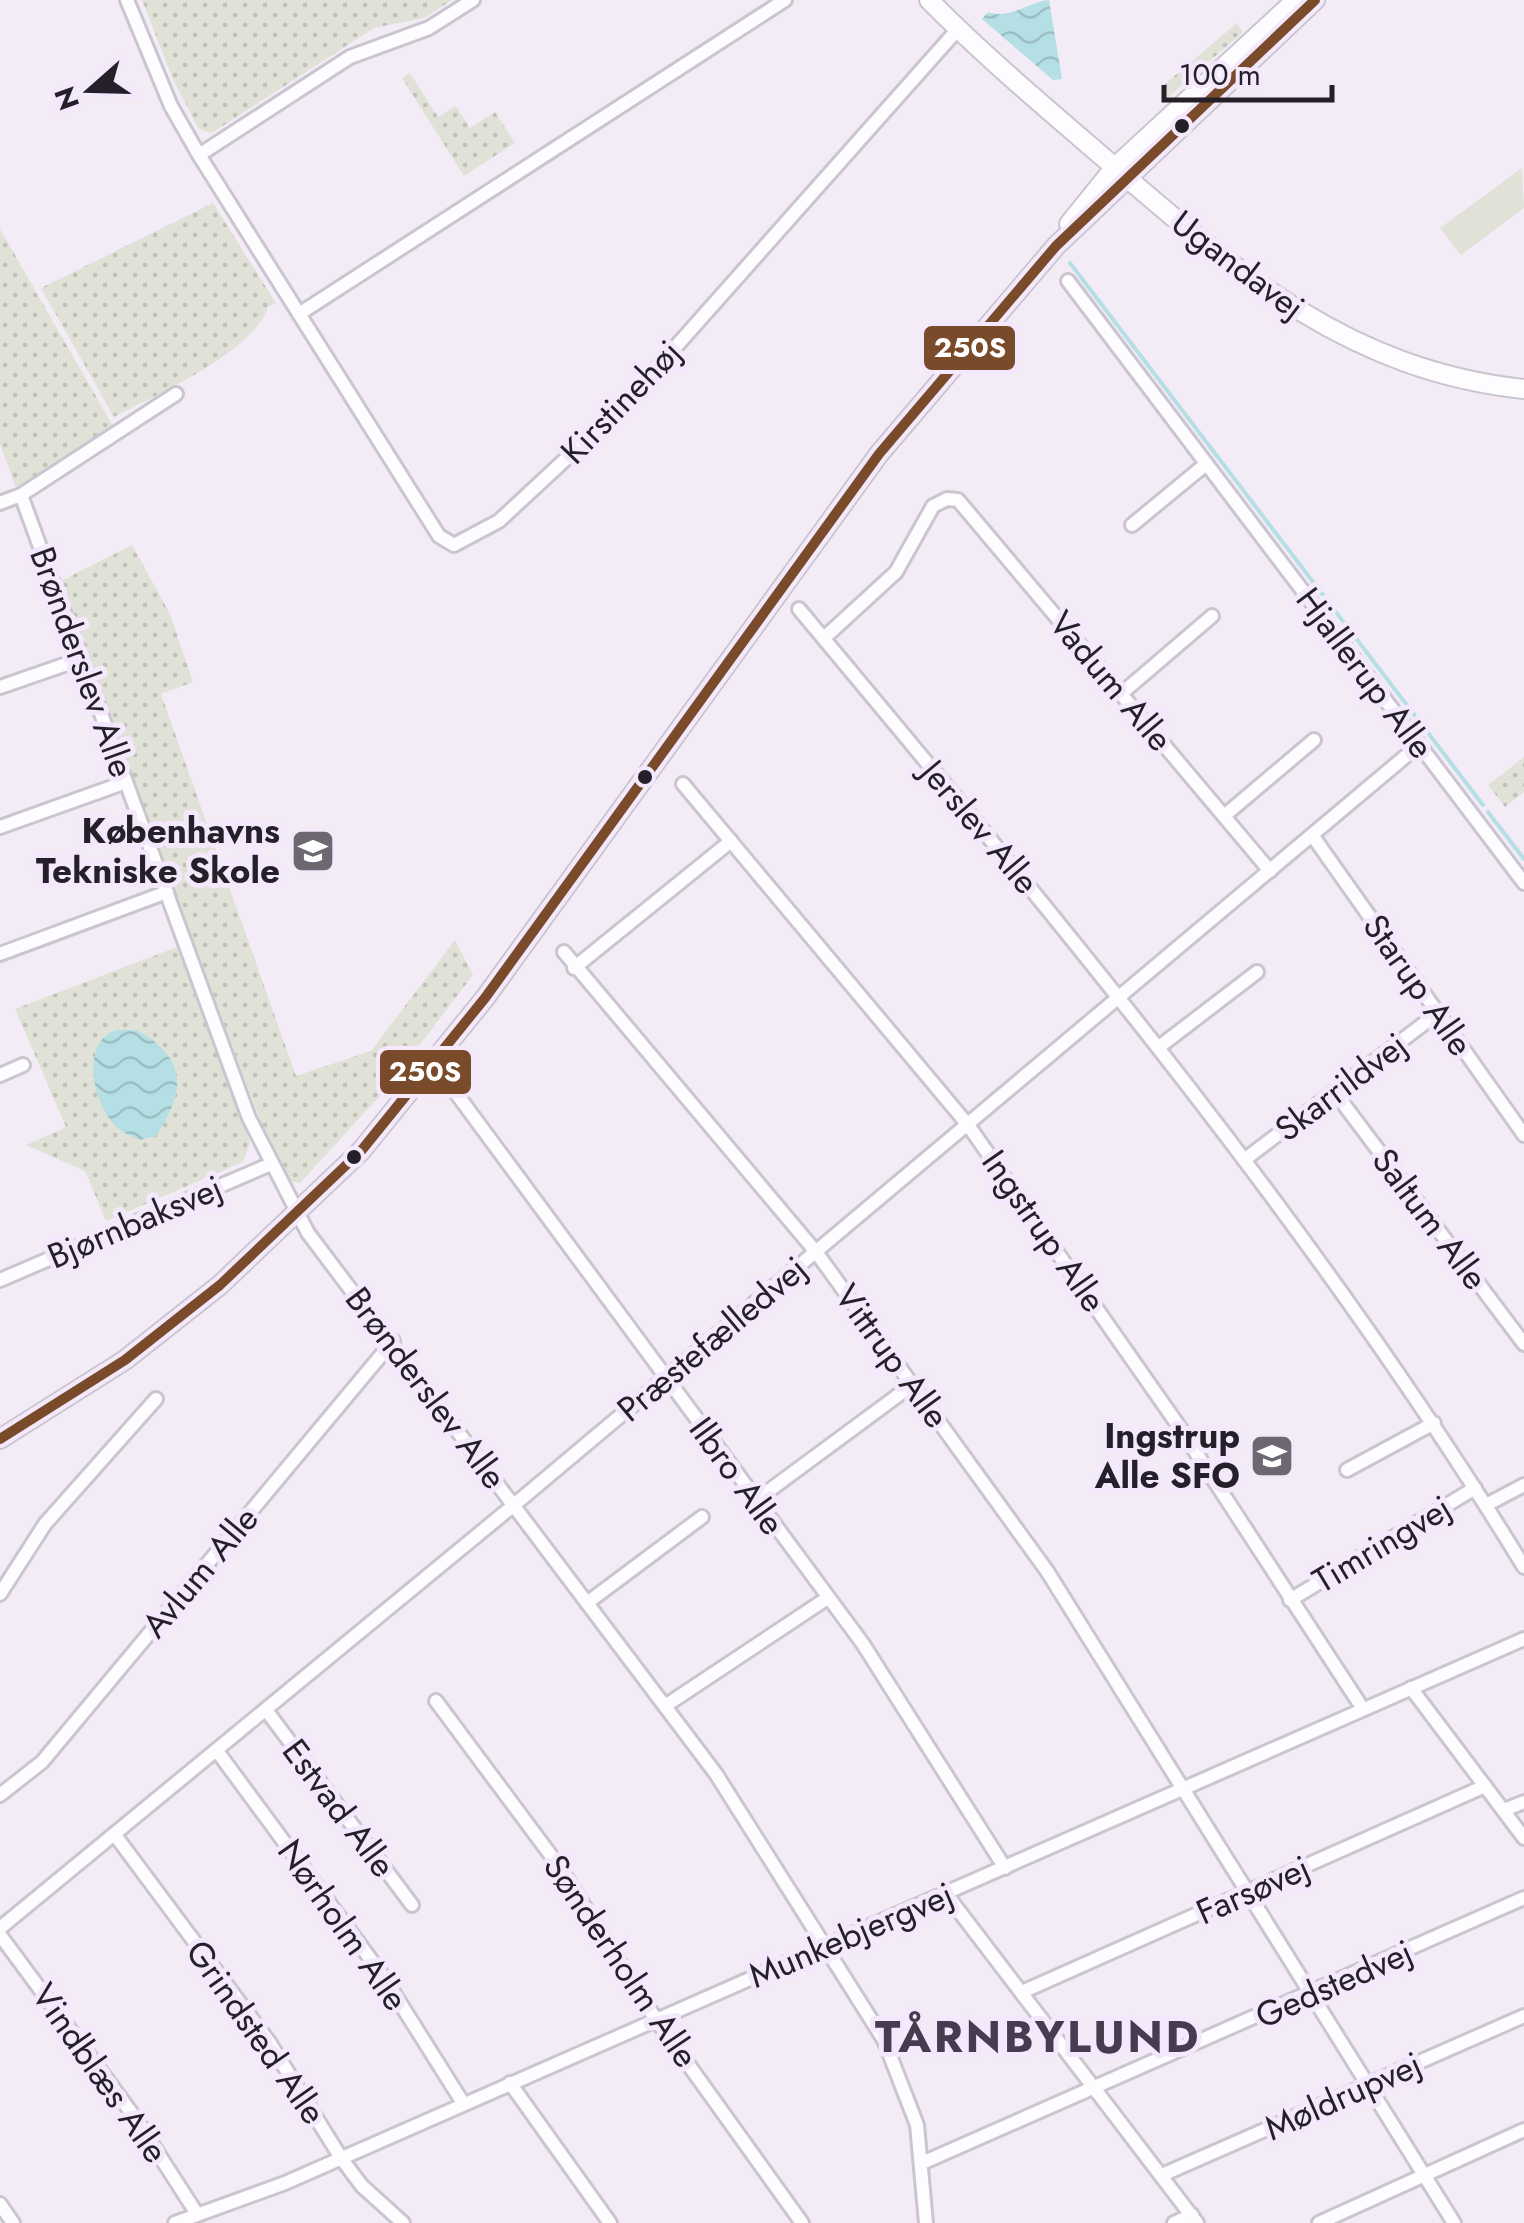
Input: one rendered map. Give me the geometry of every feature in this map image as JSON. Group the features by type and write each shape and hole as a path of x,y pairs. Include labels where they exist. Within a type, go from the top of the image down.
{"main road":[{"path":"929,0 1130,180"},
{"path":"0,1439 125,1360 220,1285 361,1152 432,1068 879,454 1056,246 1114,167 1296,0"},
{"path":"1056,246 1130,180 1315,0"},
{"name":"Ugandavej","path":"1130,180 1253,284 1330,331 1417,366 1524,389"}],"street":[{"name":"Kirstinehøj","path":"127,0 163,89 199,155 438,536 447,544 460,545 499,521 624,405 958,29"},
{"path":"199,155 350,57 429,28 473,0"},
{"path":"299,314 785,0"},
{"name":"Hjallerup Alle","path":"1068,281 1524,883"},
{"path":"0,503 21,495 176,394"},
{"path":"1132,525 1206,464"},
{"name":"Brønderslev Alle","path":"21,495 249,1118 296,1212 716,1774 884,2040 917,2125 926,2223"},
{"name":"Vadum Alle","path":"824,638 896,572 933,506 947,499 965,506 1270,871"},
{"name":"Jerslev Alle","path":"799,609 1122,997 1392,1358 1524,1566"},
{"path":"1122,694 1212,616"},
{"path":"0,687 81,659"},
{"path":"1224,816 1314,740"},
{"name":"Præstefælledvej","path":"0,1931 1122,997 1419,744"},
{"path":"0,827 126,782"},
{"name":"Ingstrup Alle","path":"683,784 968,1125 1178,1425 1363,1709"},
{"name":"Starup Alle","path":"1312,835 1524,1135"},
{"path":"574,968 731,841"},
{"path":"0,954 167,892"},
{"name":"Vittrup Alle","path":"564,952 816,1252 1047,1571 1185,1786 1454,2223"},
{"path":"1159,1046 1257,972"},
{"name":"Skarrildvej","path":"1244,1160 1336,1094 1438,1012"},
{"path":"0,1075 23,1066"},
{"name":"Ilbro Alle","path":"456,1094 863,1644 1006,1868"},
{"name":"Saltum Alle","path":"1336,1094 1524,1344"},
{"name":"Bjørnbaksvej","path":"0,1280 271,1164"},
{"name":"Avlum Alle","path":"0,1794 42,1762 392,1342"},
{"path":"755,1502 912,1385"},
{"path":"0,1594 45,1524 156,1399"},
{"path":"1347,1470 1434,1423"},
{"path":"1486,1505 1524,1485"},
{"name":"Timringvej","path":"1290,1600 1475,1488"},
{"path":"587,1602 702,1517"},
{"path":"665,1706 826,1599"},
{"name":"Munkebjergvej","path":"176,2223 341,2158 1524,1639"},
{"path":"1411,1688 1524,1838"},
{"name":"Sønderholm Alle","path":"436,1702 558,1865 656,2018 802,2223"},
{"name":"Estvad Alle","path":"266,1710 412,1905"},
{"name":"Nørholm Alle","path":"217,1752 382,1976 462,2103"},
{"name":"Farsøvej","path":"1022,1992 1485,1786"},
{"path":"1504,1810 1524,1802"},
{"name":"Grindsted Alle","path":"115,1835 269,2042 341,2158 362,2186 403,2223"},
{"path":"946,1894 1194,2219 1174,2223"},
{"name":"Gedstedvej","path":"922,2163 1524,1898"},
{"name":"Vindblæs Alle","path":"0,1931 136,2119 197,2214"},
{"name":"Møldrupvej","path":"1162,2175 1524,2016"},
{"path":"510,2082 610,2223"},
{"path":"1319,2223 1524,2130"},
{"path":"0,2204 13,2223"}],"shaded area":[{"path":"142,0 452,0 424,18 374,28 212,133 199,129 174,82"},
{"path":"1237,23 1243,32 1164,101 1164,85"},
{"path":"410,73 438,117 456,106 470,128 495,112 515,143 464,176 402,78"},
{"path":"1522,168 1524,208 1461,255 1440,228"},
{"path":"213,203 276,303 268,307 244,340 225,355 114,417 41,288"},
{"path":"0,229 113,426 16,488 0,444"},
{"path":"132,545 170,614 193,682 161,694 296,1076 371,1051 455,940 473,975 387,1088 300,1183 289,1181 275,1160 59,582"},
{"path":"1524,757 1524,792 1505,807 1488,785"},
{"path":"177,947 250,1142 243,1162 106,1221 85,1171 26,1145 66,1127 15,1009"}],"water":[{"path":"1049,0 1062,79 1053,80 982,19 988,12 1004,14"},
{"path":"137,1030 166,1052 177,1077 177,1090 166,1120 156,1136 140,1140 121,1131 103,1108 93,1064 102,1039 113,1031"}],"waterway":[{"path":"1070,263 1483,805"},
{"path":"1488,812 1524,859"}],"transit line":[{"name":"250S","path":"0,1439 125,1360 220,1285 361,1151 485,998 879,454 1056,246 1315,0"}],"place":[{"name":"Københavns Tekniske Skole","path":"313,851"},
{"name":"Ingstrup Alle SFO","path":"1272,1456"}],"district":[{"name":"TÅRNBYLUND","path":"1038,2036"}]}
